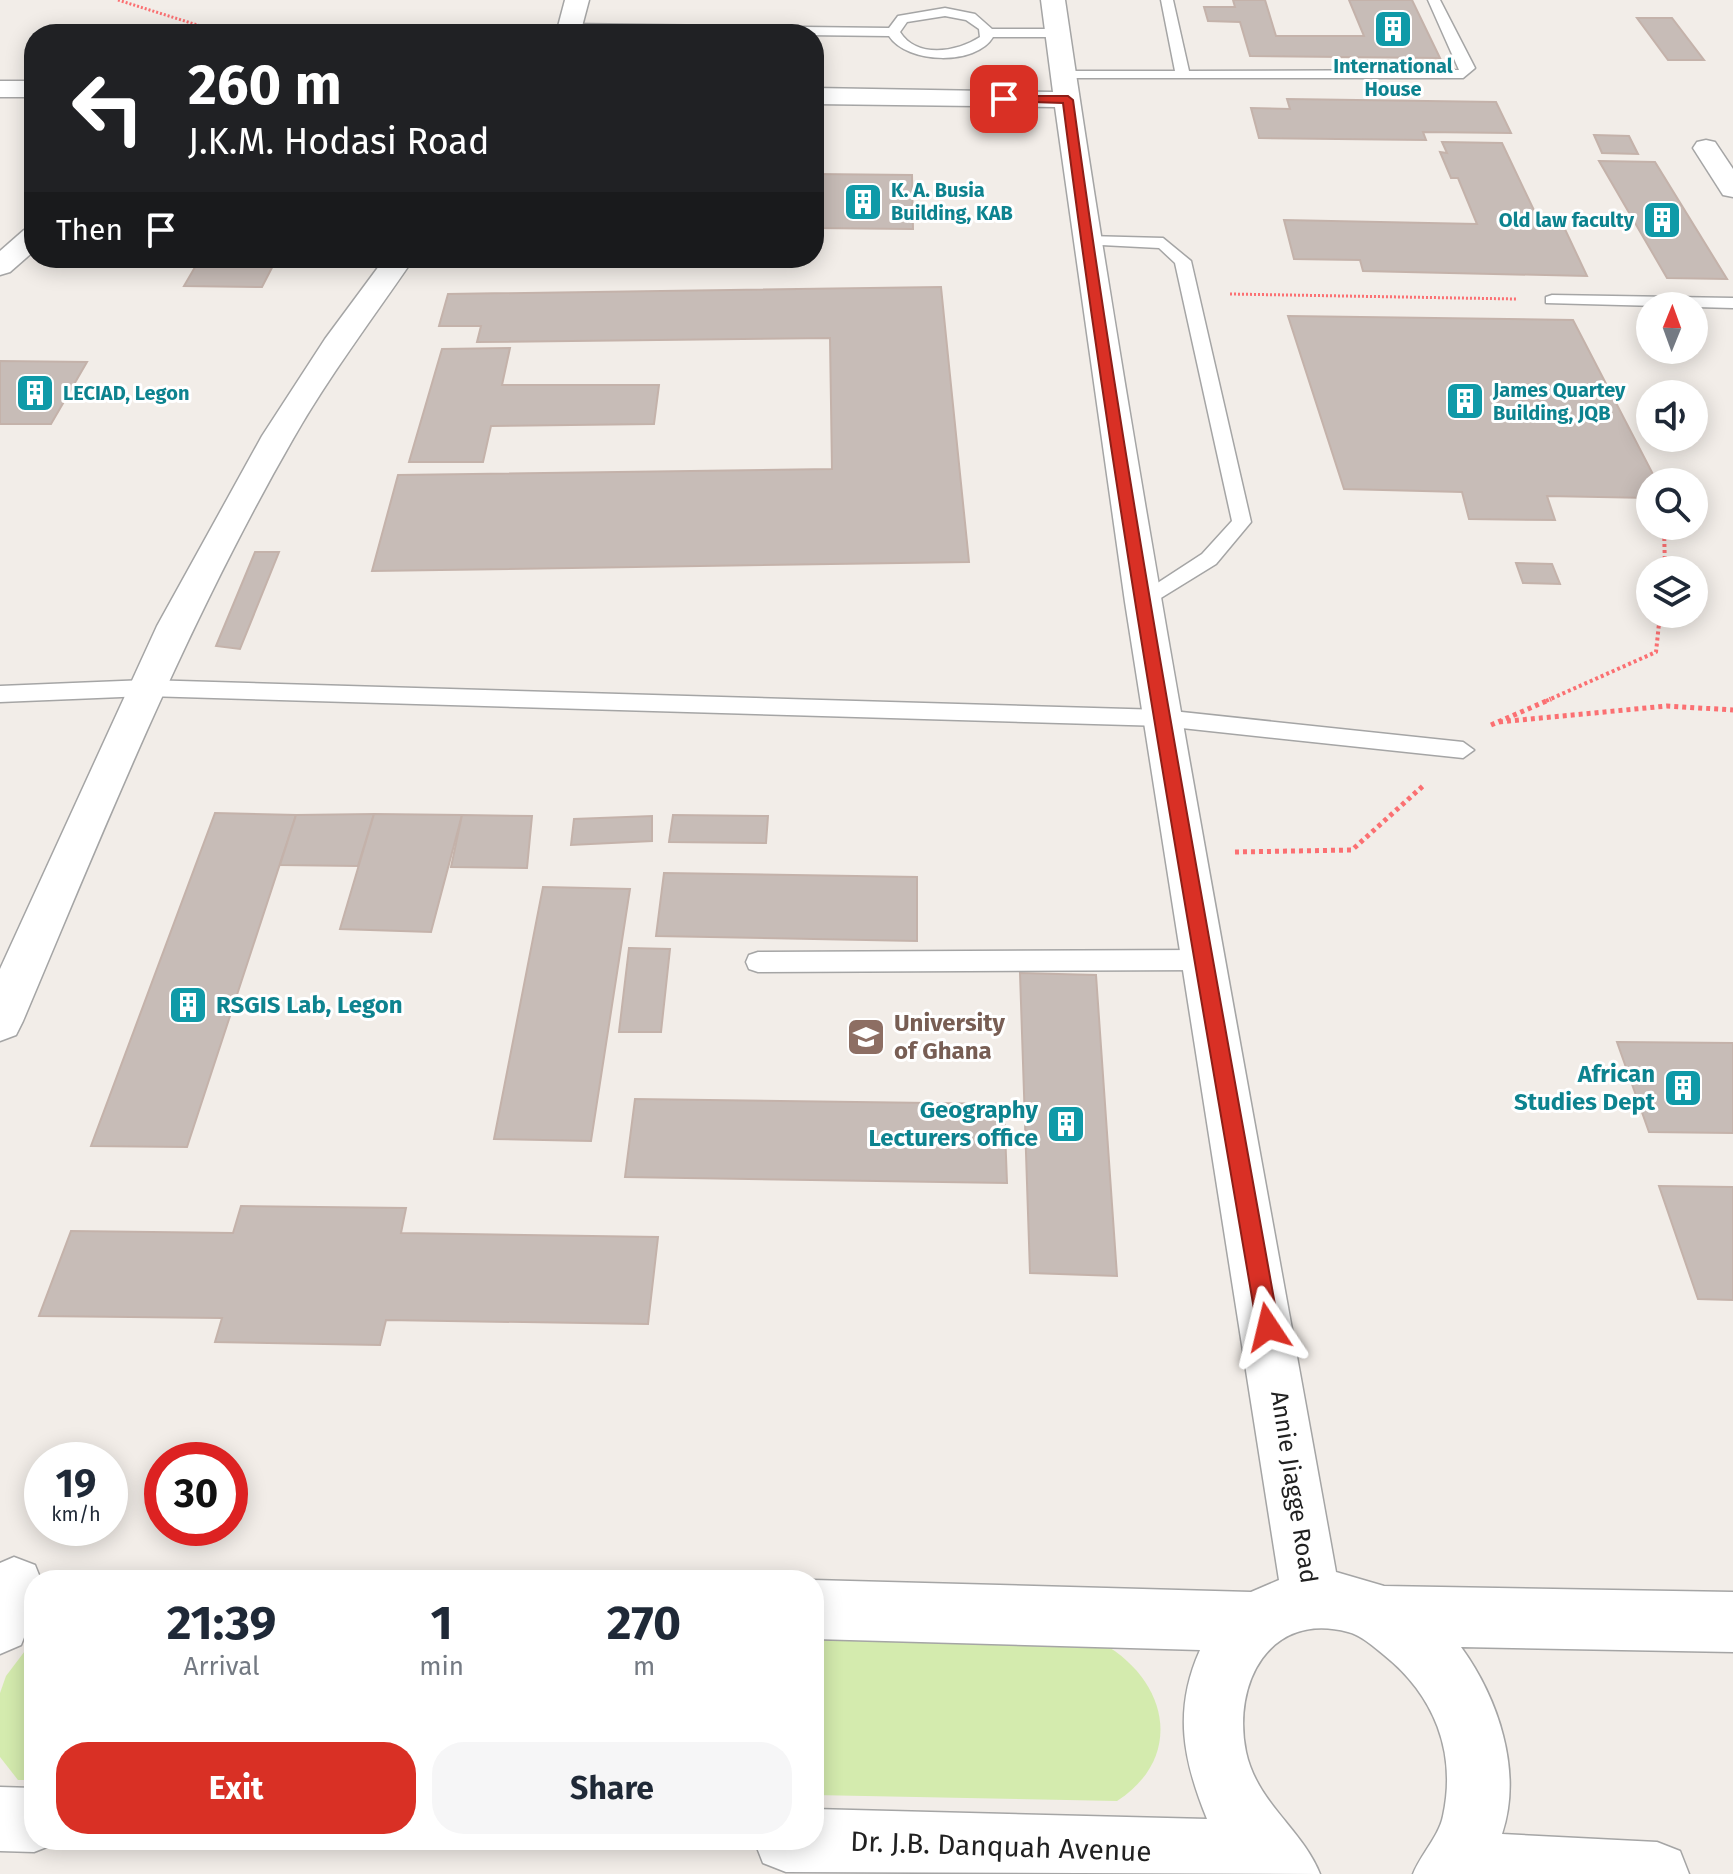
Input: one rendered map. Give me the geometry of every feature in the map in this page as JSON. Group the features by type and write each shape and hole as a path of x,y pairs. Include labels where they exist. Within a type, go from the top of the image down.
{"street":[{"path":"571,24 577,0"},
{"name":"Annie Jiagge Road","path":"1055,16 1143,602 1312,1600"},
{"path":"824,96 1066,87"},
{"path":"0,89 24,89"},
{"path":"1706,148 1733,189"},
{"path":"0,266 24,245"},
{"path":"0,1021 196,581 272,450 363,304 392,268"},
{"path":"1276,1864 1233,1807 1215,1753 1213,1702 1227,1657 1253,1622 1281,1606 1312,1600 1347,1602 1382,1616 1419,1644 1450,1682 1471,1726 1480,1776 1475,1823 1450,1869 1657,1874"},
{"path":"824,1609 1253,1622"},
{"path":"1382,1616 1733,1622"},
{"path":"0,1819 24,1820"},
{"name":"Dr. J.B. Danquah Avenue","path":"824,1842 1276,1864"}],"lane":[{"path":"1167,0 1183,76"},
{"path":"1066,87 1183,76 1463,74 1468,68 1434,0"},
{"path":"893,32 903,19 945,6 979,21 987,33"},
{"path":"893,32 902,44 912,49 941,54 979,45 987,33 1055,16"},
{"path":"824,32 893,32"},
{"path":"1087,241 1163,243 1183,261 1242,522 1209,559 1143,602"},
{"path":"1552,300 1733,303"},
{"path":"0,694 146,688 1163,718 1463,750"},
{"path":"758,962 1204,960"}],"path":[{"path":"118,0 194,24"},
{"path":"1189,293 1552,300"},
{"path":"1494,723 1667,706 1733,710"}],"green space":[{"path":"824,1639 1102,1643 1142,1677 1154,1698 1160,1719 1160,1741 1153,1763 1139,1783 1117,1801 824,1795"},
{"path":"24,1652 24,1780 18,1780 0,1757 0,1693 6,1676"}],"building":[{"name":"International House","path":"1233,0 1265,0 1276,36 1364,36 1349,0 1412,0 1440,58 1250,56 1240,22 1208,21 1204,7 1235,7"},
{"path":"1637,18 1672,18 1704,60 1668,60"},
{"path":"1287,99 1496,102 1511,133 1423,132 1426,140 1259,138 1251,108 1290,109"},
{"path":"1594,135 1629,136 1638,154 1602,153"},
{"path":"1442,142 1502,143 1541,225 1563,225 1587,276 1363,271 1360,260 1294,259 1284,220 1477,224 1458,178 1451,178 1440,152 1447,153"},
{"name":"Old law faculty","path":"1599,161 1655,162 1727,279 1667,278"},
{"name":"K. A. Busia Building, KAB","path":"824,174 912,175 913,229 824,228"},
{"path":"194,268 272,268 262,287 184,286"},
{"path":"941,287 969,562 372,571 398,475 832,469 830,338 477,342 481,326 439,326 448,294"},
{"name":"James Quartey Building, JQB","path":"1288,316 1573,320 1636,442 1636,452 1641,452 1650,468 1636,468 1636,498 1547,496 1555,520 1469,519 1462,492 1344,489"},
{"path":"510,348 502,385 659,385 654,424 491,426 483,462 409,462 442,349"},
{"name":"LECIAD, Legon","path":"0,361 87,362 51,424 0,424"},
{"path":"255,552 279,552 240,649 216,646"},
{"path":"1516,563 1552,564 1560,584 1523,583"},
{"name":"RSGIS Lab, Legon","path":"215,813 296,815 187,1147 91,1146"},
{"path":"374,814 358,866 280,865 296,815"},
{"path":"374,814 462,815 431,932 340,929"},
{"path":"462,815 532,816 527,868 451,867"},
{"path":"673,815 768,816 766,843 669,842"},
{"path":"652,816 652,841 571,845 574,819"},
{"path":"664,873 917,877 917,941 656,936"},
{"path":"543,887 630,889 591,1141 494,1139"},
{"path":"629,948 670,949 661,1032 619,1032"},
{"name":"Geography Lecturers office","path":"1020,973 1096,975 1117,1276 1030,1273"},
{"name":"African Studies Dept","path":"1617,1042 1733,1043 1733,1133 1649,1132"},
{"path":"635,1099 1004,1104 1007,1183 625,1177"},
{"name":"African Studies Dept","path":"1659,1186 1733,1187 1733,1300 1698,1299"},
{"path":"241,1206 406,1208 401,1233 658,1237 648,1324 386,1320 380,1345 215,1342 222,1318 39,1316 71,1231 233,1233"}],"place":[{"name":"International House","path":"1393,29"},
{"name":"K. A. Busia Building, KAB","path":"863,202"},
{"name":"Old law faculty","path":"1662,220"},
{"name":"LECIAD, Legon","path":"35,393"},
{"name":"James Quartey Building, JQB","path":"1465,401"},
{"name":"RSGIS Lab, Legon","path":"188,1005"},
{"name":"University of Ghana","path":"866,1037"},
{"name":"African Studies Dept","path":"1683,1088"},
{"name":"Geography Lecturers office","path":"1066,1124"}],"route":[{"path":"1004,99 1068,100 1093,292 1143,602 1268,1327"}]}
